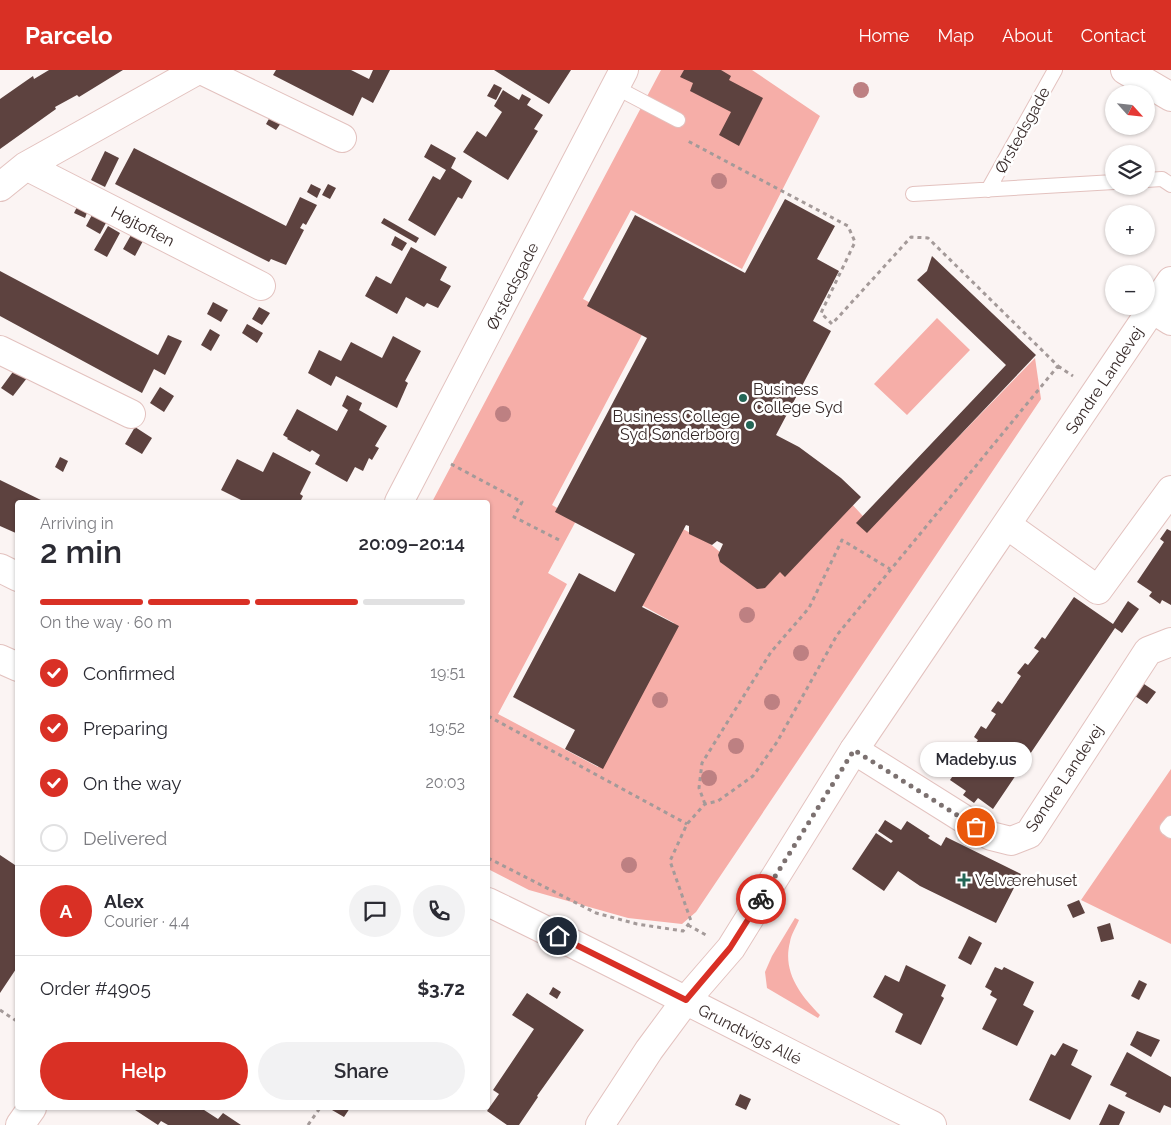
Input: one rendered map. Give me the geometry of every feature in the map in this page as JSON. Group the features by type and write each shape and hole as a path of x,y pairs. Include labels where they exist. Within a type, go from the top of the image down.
{"street":[{"path":"0,187 26,166 200,70 342,138"},
{"path":"1125,70 1171,97"},
{"name":"Ørstedsgade","path":"400,500 620,79"},
{"name":"Højtoften","path":"26,166 261,286"},
{"name":"Søndre Landevej","path":"600,1125 649,1050 686,1000 730,948 854,750 1006,525 1162,315 1171,281"},
{"path":"0,350 131,414"},
{"path":"1006,525 1098,590 1171,490"},
{"path":"0,568 15,576"},
{"name":"Søndre Landevej","path":"854,750 991,836 1011,841 1030,834 1148,652 1171,642"},
{"path":"0,659 15,666"},
{"name":"Grundtvigs Allé","path":"490,903 629,970 744,1032 932,1125"},
{"path":"20,1125 31,1110"}],"lane":[{"name":"Ørstedsgade","path":"988,190 1055,70"},
{"path":"620,79 678,120"},
{"path":"1155,179 1162,179 1171,185"},
{"path":"913,194 1105,183"},
{"path":"1171,823 1167,828 1171,831"}],"path":[{"path":"490,859 596,913 637,924 683,931 691,921 670,861 687,824 705,804 718,801 753,776 777,742 837,635 1058,366 928,238 911,237 832,324 821,313 855,242 848,226 674,134 678,120"},
{"path":"426,451 522,502 514,516 561,541"},
{"path":"705,804 698,788 702,763 771,652 809,608 842,540 890,570"},
{"path":"490,717 687,824"},
{"path":"0,1010 15,1020"},
{"path":"308,1125 319,1110"}],"shaded area":[{"path":"661,70 752,70 820,116 742,269 631,210 583,299 644,331 552,505 577,519 548,573 567,584 498,714 598,767 674,623 638,603 679,527 708,542 759,585 850,502 872,526 1035,358 1041,399 696,912 682,924 628,918 529,890 490,870 490,500 433,500"},
{"path":"937,318 970,350 907,415 874,384"},
{"path":"1171,769 1171,944 1081,900"},
{"path":"795,918 799,920 792,934 788,953 791,973 806,1000 820,1015 818,1018 767,988 765,972 772,956"}],"building":[{"path":"49,70 123,70 79,97 77,95 55,107 56,109 0,149 0,99 33,76 34,79"},
{"path":"276,70 351,70 369,79 373,70 390,70 373,103 362,97 353,116 273,75"},
{"path":"494,70 571,70 549,104"},
{"path":"684,70 721,70 731,76 729,80 763,98 739,146 719,135 731,112 690,91 693,83 680,77"},
{"path":"494,84 502,88 496,100 487,96"},
{"path":"503,90 519,100 522,94 531,99 527,105 543,115 534,129 538,131 508,180 463,152 477,131 486,137 502,112 494,106"},
{"path":"270,117 281,123 276,130 266,124"},
{"path":"431,144 456,158 451,168 472,181 462,199 458,197 435,236 408,220 433,176 440,180 446,170 424,157"},
{"path":"134,148 286,226 300,197 317,205 306,225 303,223 300,228 304,230 286,265 271,259 269,262 115,184"},
{"path":"105,151 119,158 105,187 91,180"},
{"path":"311,184 321,189 317,198 307,192"},
{"path":"328,184 336,188 330,199 322,195"},
{"path":"785,199 835,226 817,259 839,271 813,321 831,331 776,435 799,447 841,478 861,497 785,577 780,572 765,588 757,589 720,562 718,555 723,544 717,541 712,545 689,534 689,526 686,525 642,607 679,626 603,769 565,749 575,730 513,697 579,573 615,592 635,554 555,512 647,338 587,306 635,215 745,273"},
{"path":"78,205 88,210 85,218 74,213"},
{"path":"93,213 107,221 100,234 86,226"},
{"path":"384,218 419,238 416,243 381,223"},
{"path":"108,226 120,233 107,257 94,250"},
{"path":"131,235 143,241 135,256 123,249"},
{"path":"395,236 407,243 402,251 391,245"},
{"path":"411,247 447,267 440,280 451,286 438,308 427,303 424,307 406,297 397,314 365,296 376,276 391,284"},
{"path":"932,256 1036,355 867,533 856,523 1006,365 917,280 927,271"},
{"path":"0,271 158,355 168,335 182,341 165,375 154,369 142,393 0,316"},
{"path":"213,302 228,310 221,322 207,314"},
{"path":"259,307 270,313 262,325 252,319"},
{"path":"247,324 263,333 257,343 242,333"},
{"path":"210,329 220,335 211,351 201,345"},
{"path":"393,336 421,351 405,381 408,383 397,408 336,376 331,386 308,373 319,350 341,361 351,342 382,358"},
{"path":"15,369 27,378 13,396 1,388"},
{"path":"160,387 174,396 164,412 150,403"},
{"path":"347,395 362,403 359,410 387,426 375,446 379,448 372,460 369,458 363,471 355,467 347,482 315,464 320,455 312,450 310,452 283,435 297,409 337,431 348,410 342,406"},
{"path":"135,427 152,438 142,454 125,444"},
{"path":"273,452 311,472 300,494 303,496 301,500 241,500 221,490 237,459 263,472"},
{"path":"60,457 68,461 63,472 55,467"},
{"path":"0,480 41,500 15,500 15,533 0,526"},
{"path":"1167,529 1171,531 1171,605 1162,600 1160,604 1149,596 1152,592 1137,582 1164,542 1160,539"},
{"path":"1074,597 1113,624 1128,601 1139,609 1122,633 1115,628 993,809 978,798 974,803 963,795 966,791 950,780 978,740 974,737 981,726 986,729 996,714 991,711 998,701 1002,704 1021,676 1017,673 1025,663 1028,665 1039,651 1034,648 1042,637 1045,639"},
{"path":"1144,684 1156,692 1147,704 1135,696"},
{"name":"Velværehuset","path":"885,820 901,830 907,821 930,836 928,838 941,846 946,837 1021,874 996,923 920,886 898,871 884,891 852,869 876,833 891,843 893,841 878,831"},
{"path":"0,855 15,865 15,970 0,993"},
{"path":"1079,900 1085,913 1073,918 1067,905"},
{"path":"1110,923 1114,939 1101,942 1097,927"},
{"path":"969,936 982,943 971,965 958,958"},
{"path":"906,965 946,985 941,996 944,998 921,1045 895,1032 903,1014 873,997 885,975 899,982"},
{"path":"995,967 1002,970 1004,967 1034,982 1023,1005 1034,1011 1017,1046 982,1029 997,999 990,995 992,991 985,987"},
{"path":"1139,980 1147,984 1139,1000 1131,996"},
{"path":"553,987 561,992 557,999 549,994"},
{"path":"527,993 584,1030 537,1096 519,1125 507,1125 487,1111 490,1110 490,1107 499,1094 493,1090 534,1029 512,1015"},
{"path":"1137,1031 1160,1040 1151,1057 1130,1045"},
{"path":"1063,1043 1078,1050 1071,1065 1092,1076 1070,1120 1029,1100 1051,1054 1055,1056"},
{"path":"1127,1052 1171,1077 1171,1108 1164,1105 1160,1113 1125,1096 1127,1093 1110,1085"},
{"path":"740,1094 751,1099 746,1110 735,1105"},
{"path":"1109,1104 1125,1112 1119,1125 1099,1125"},
{"path":"135,1110 204,1110 218,1119 223,1113 241,1125 168,1125 161,1121 158,1125"},
{"path":"332,1110 349,1110 344,1117"}],"way so far":[{"path":"761,899 854,750 976,827"}],"place":[{"name":"Business College Syd","path":"743,398"},
{"name":"Business College Syd Sønderborg","path":"750,425"},
{"name":"Madeby.us","path":"976,827"},
{"name":"Velværehuset","path":"964,880"}],"route":[{"path":"558,936 686,1000 730,948 761,899"}]}
